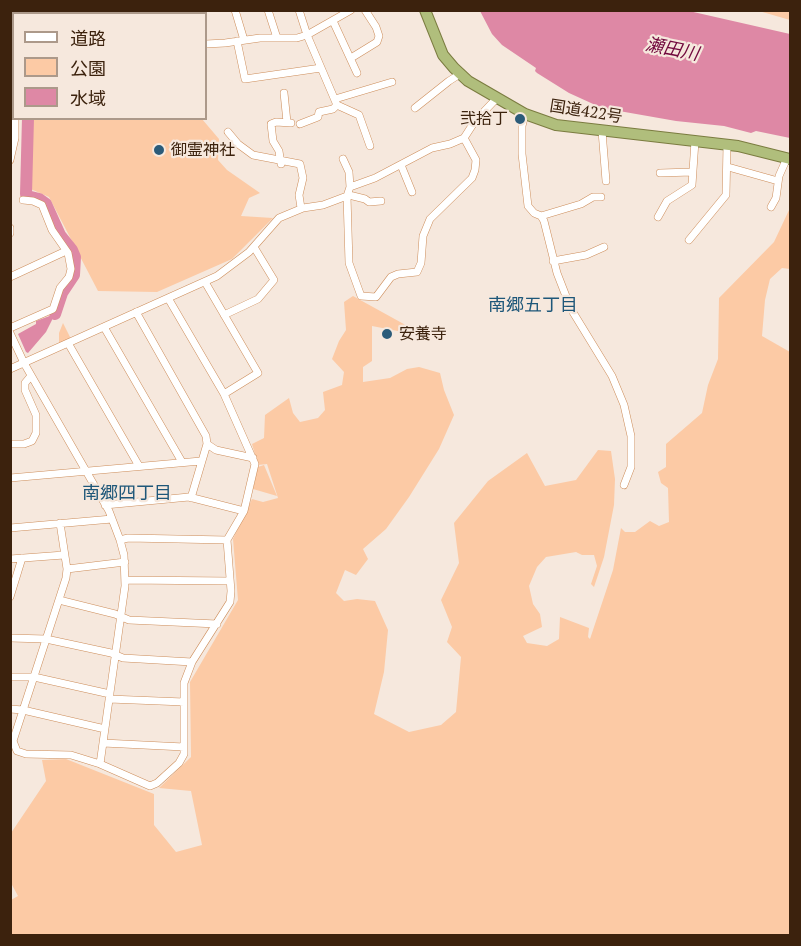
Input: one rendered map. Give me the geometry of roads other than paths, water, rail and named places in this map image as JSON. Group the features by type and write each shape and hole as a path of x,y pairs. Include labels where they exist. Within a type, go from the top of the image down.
{"highway":[{"name":"国道422号","path":"425,10 443,56 460,74 496,99 525,114 556,125 728,145 789,159"}],"street":[{"path":"236,10 245,79 321,68"},
{"path":"268,10 277,38"},
{"path":"299,10 307,35 336,102 359,115 370,146"},
{"path":"207,44 260,38 297,38 307,35 351,10"},
{"path":"351,58 377,42 379,36 365,10"},
{"path":"107,12 120,11"},
{"path":"333,21 357,73"},
{"path":"415,108 460,74"},
{"path":"300,124 318,117 319,112 333,109 336,102 392,82"},
{"path":"281,162 279,150 273,141 271,124 289,123 284,93"},
{"path":"350,187 375,178 432,148 464,138 475,121 496,99"},
{"path":"525,114 522,126 525,197 534,213 541,216 601,196"},
{"path":"10,160 15,138 15,120"},
{"path":"602,131 606,181"},
{"path":"228,132 249,153 281,162 300,164 303,178 299,195 301,208"},
{"path":"342,159 349,172 351,271 361,296 376,297 390,278 398,274 417,272 421,263 423,236 430,219 472,178 476,160 464,138"},
{"path":"658,217 667,201 692,185 695,141"},
{"path":"689,240 726,195 728,145"},
{"path":"771,207 776,198 778,181 789,159"},
{"path":"401,165 412,192"},
{"path":"728,167 778,181"},
{"path":"660,173 692,172"},
{"path":"10,369 205,282 225,270 254,247 279,218 301,208 323,206 348,196 369,202 381,201"},
{"path":"23,200 42,205 52,230 71,261 71,268 69,277 60,288 53,309 10,330 24,363 112,519 120,540 124,562 122,617 100,764"},
{"path":"541,216 571,309 612,376 624,405 631,436 631,467 624,485"},
{"path":"10,228 10,233"},
{"path":"224,315 258,299 274,280 254,247"},
{"path":"554,261 586,255 604,247"},
{"path":"10,277 66,251"},
{"path":"205,282 258,373 224,393"},
{"path":"60,524 67,569 13,741 17,751 26,754 71,755 100,764 150,786 157,783 179,763 184,754 184,683 192,663 230,602 227,540 244,511 255,464 224,393 168,298"},
{"path":"136,312 206,436 207,444 191,498"},
{"path":"104,327 182,462"},
{"path":"68,343 139,466"},
{"path":"10,444 24,444 32,441 36,433 36,415 25,390 25,383 30,377"},
{"path":"207,444 216,450 253,458"},
{"path":"10,478 201,461"},
{"path":"105,505 191,498 244,511"},
{"path":"10,528 112,519"},
{"path":"120,540 128,538 227,540"},
{"path":"10,559 64,555"},
{"path":"10,597 22,558"},
{"path":"67,569 124,562"},
{"path":"125,580 230,581"},
{"path":"59,600 129,620 217,624"},
{"path":"10,638 46,639 123,658 192,663"},
{"path":"10,677 34,677 110,697 184,702"},
{"path":"10,709 105,729"},
{"path":"103,743 184,747"}],"water":[{"name":"瀬田川","path":"480,11 689,11 790,34 790,138 602,108 569,93 537,73 536,68 502,45 492,34"},
{"path":"12,14 11,60 10,21"},
{"path":"55,314 46,332 28,353 26,352 18,334 36,324 36,321"}],"waterway":[{"path":"28,120 26,194 46,204 60,235 75,257 74,275 62,293 55,314"}],"place":[{"name":"弐拾丁","path":"520,119"},
{"name":"御霊神社","path":"159,150"},
{"name":"安養寺","path":"387,334"}],"district":[{"name":"南郷五丁目","path":"533,306"},
{"name":"南郷四丁目","path":"127,494"}]}
